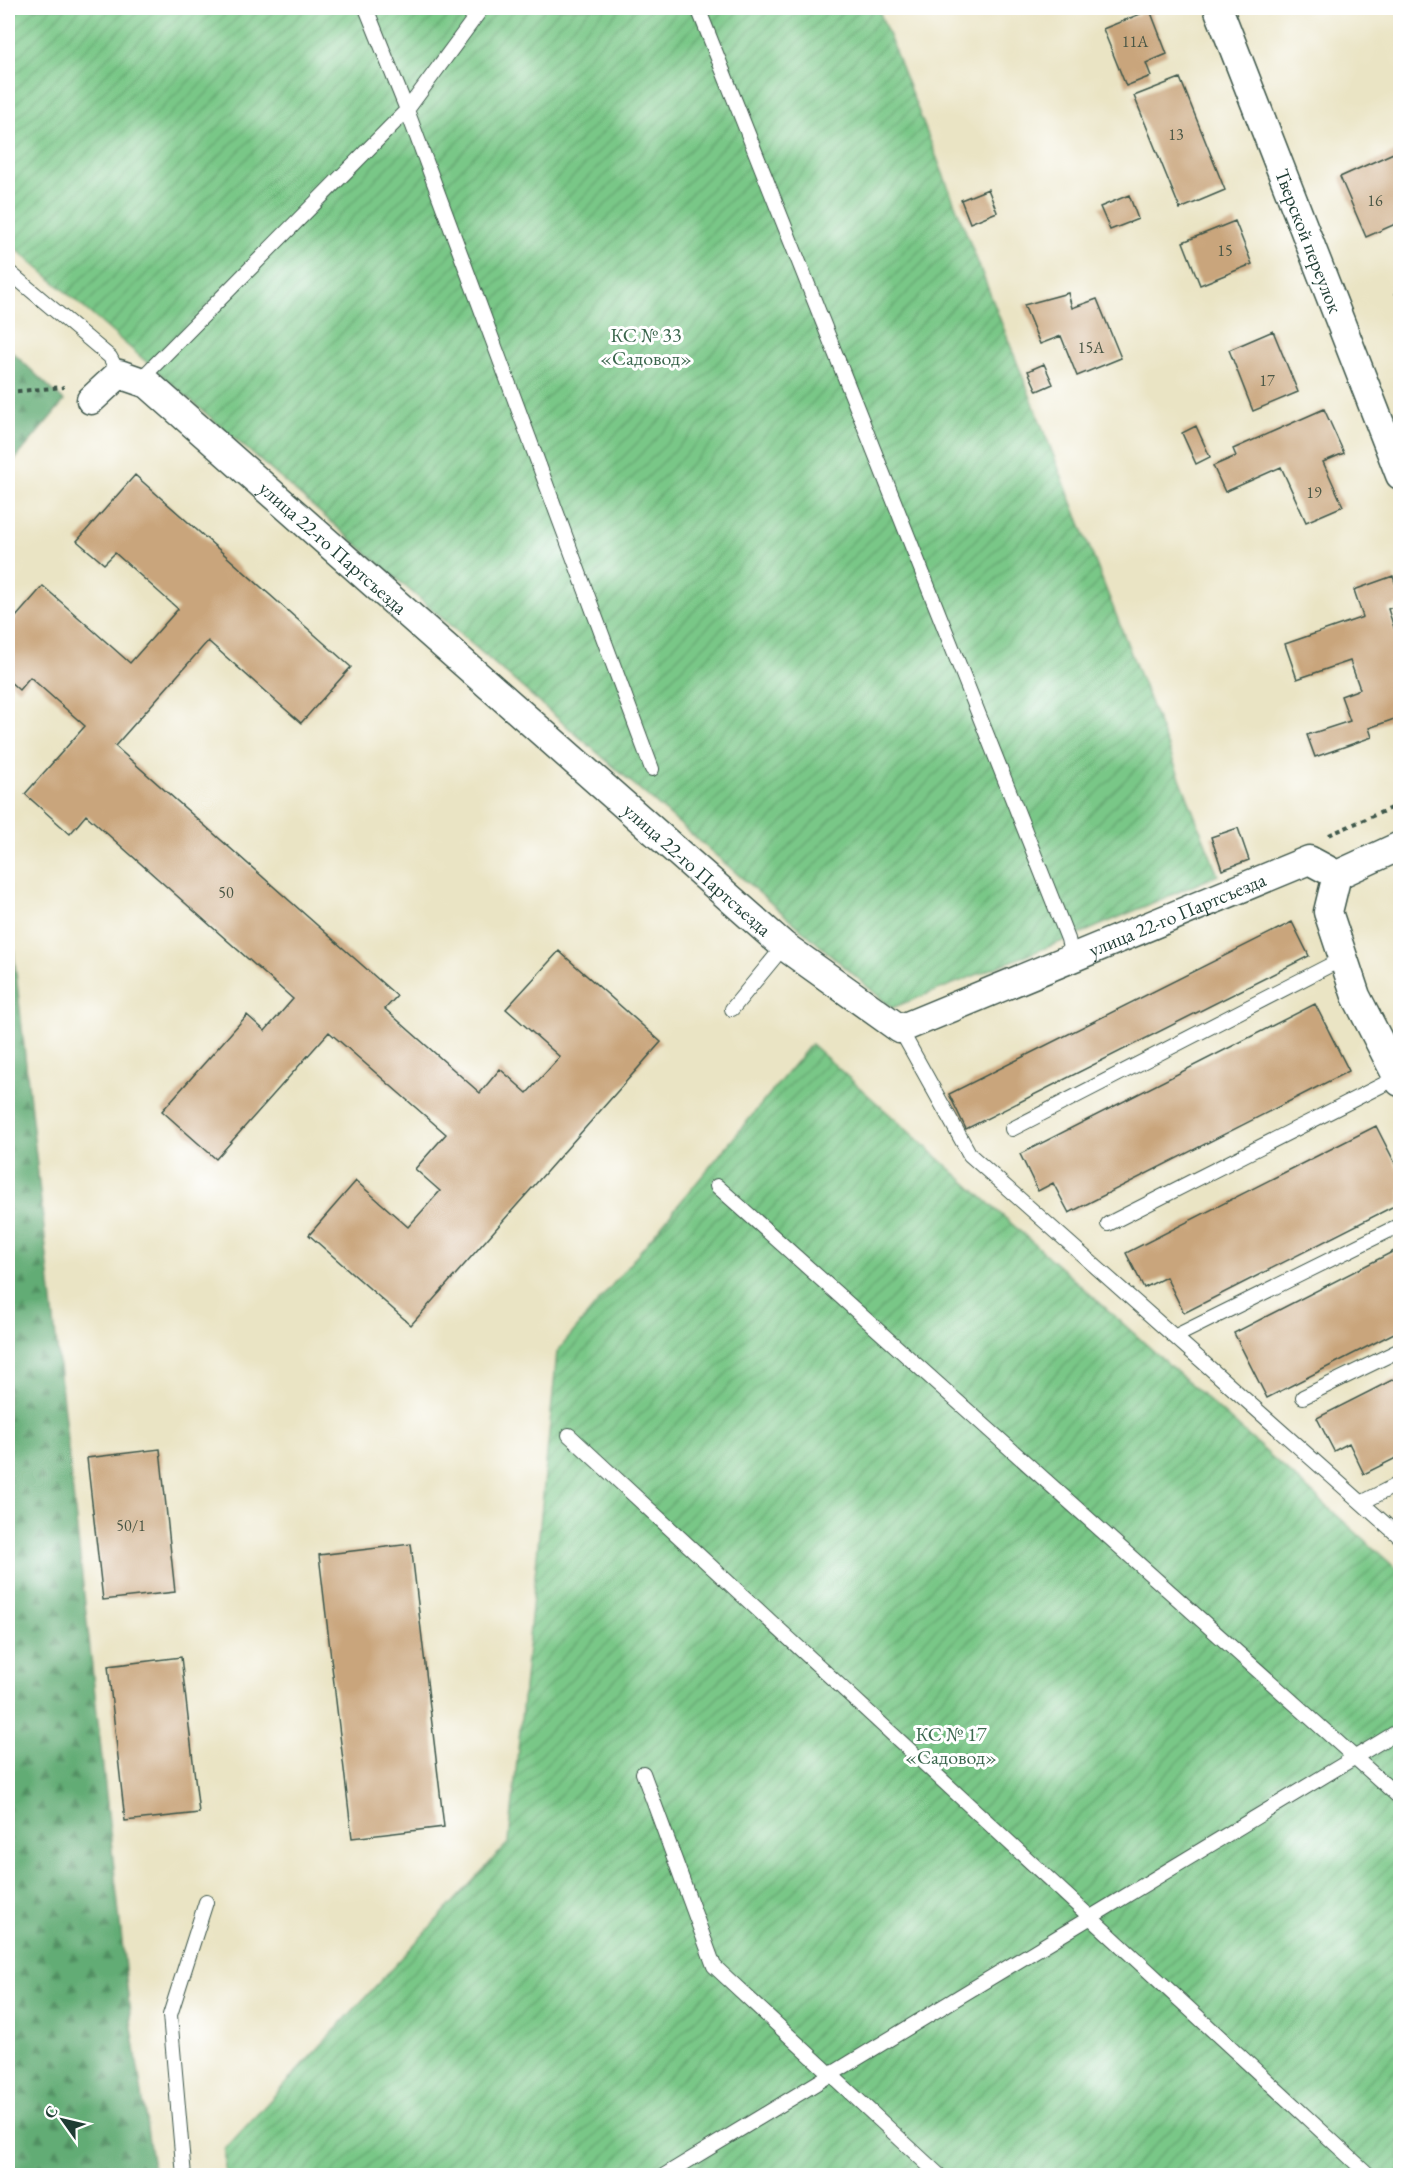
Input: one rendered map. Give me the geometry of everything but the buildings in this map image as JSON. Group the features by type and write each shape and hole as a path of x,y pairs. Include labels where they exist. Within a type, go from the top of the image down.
{"street":[{"name":"Тверской переулок","path":"1218,8 1401,475"},
{"name":"улица 22-го Партсъезда","path":"129,378 148,384 784,946 900,1029 1309,860 1337,875"},
{"path":"91,400 129,378"},
{"path":"1399,1079 1356,996 1328,912 1337,875 1401,846"}],"lane":[{"path":"366,8 407,110 652,769"},
{"path":"8,271 110,357 129,378 407,110 482,8"},
{"path":"698,8 1071,945 1072,959"},
{"path":"732,1009 784,946"},
{"path":"1012,1129 1344,958"},
{"path":"900,1029 970,1155 1401,1537"},
{"path":"1108,1224 1399,1079"},
{"path":"717,1186 1401,1798"},
{"path":"1176,1336 1401,1225"},
{"path":"1303,1398 1401,1350"},
{"path":"569,1435 1370,2175"},
{"path":"1363,1502 1401,1483"},
{"path":"663,2175 1401,1730"},
{"path":"643,1773 714,1966 940,2175"},
{"path":"184,2175 170,2015 206,1902"}],"path":[{"path":"1401,954 1395,957 1401,967"}],"green space":[{"name":"КС № 33 «Садовод»","path":"8,8 878,8 1218,875 1068,939 892,1008 8,242"},
{"path":"8,348 64,401 8,468"},
{"path":"8,923 12,937 130,2014 154,2175 8,2175"},
{"name":"КС № 17 «Садовод»","path":"811,1044 1400,1572 1400,2175 225,2176 225,2149 509,1842 557,1352"}]}
